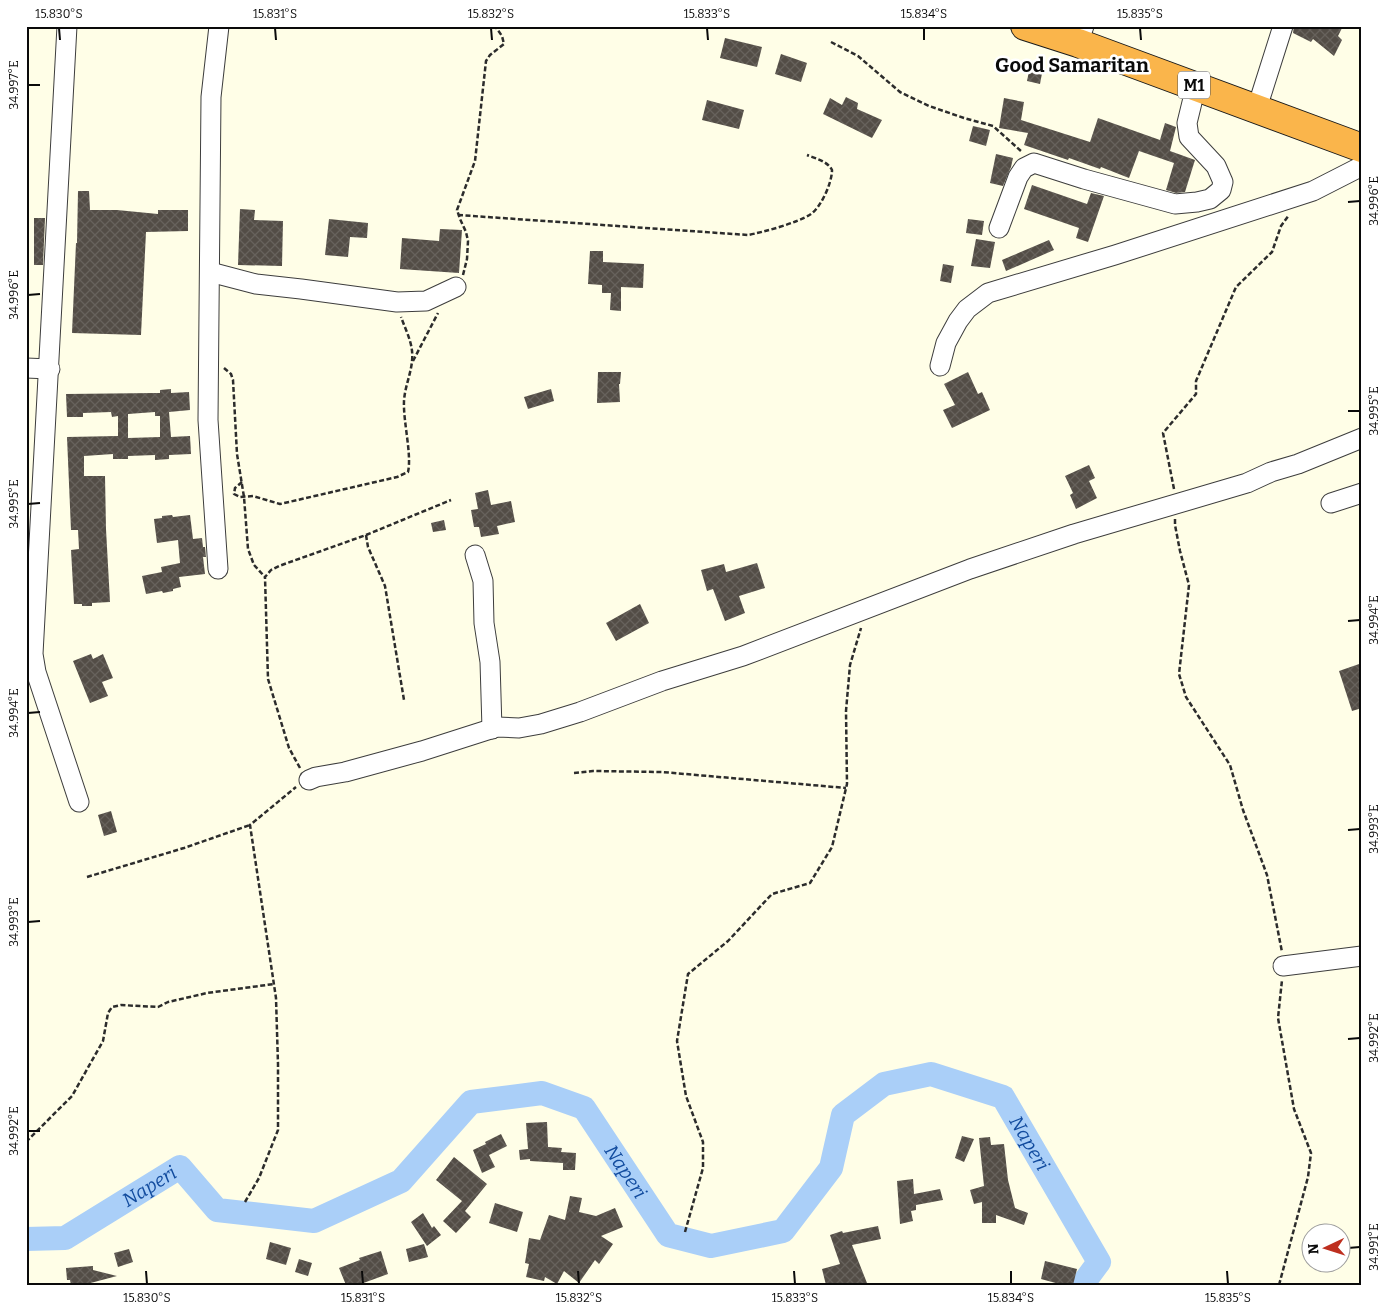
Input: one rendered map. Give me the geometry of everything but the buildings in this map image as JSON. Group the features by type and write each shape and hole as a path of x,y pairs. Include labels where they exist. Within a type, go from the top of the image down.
{"highway":[{"name":"M1","path":"1025,26 1081,35 1196,86 1362,148"}],"street":[{"path":"67,26 50,369 33,545 34,664 79,802"},
{"path":"218,569 208,420 208,358 211,98 219,26"},
{"path":"1257,108 1283,26"},
{"path":"999,228 1018,177 1024,168 1034,163 1175,204 1197,202 1210,198 1221,190 1223,182 1216,166 1189,137 1187,123 1196,86"},
{"path":"940,366 946,343 958,321 968,309 988,293 1115,255 1307,192 1362,166"},
{"path":"210,272 256,284 395,302 426,301 456,288"},
{"path":"26,368 50,369"},
{"path":"309,780 422,751 497,727 519,728 580,712 662,682 743,656 970,569 1074,534 1247,482 1362,438"},
{"path":"1331,503 1362,493"},
{"path":"476,555 483,581 484,622 490,662 492,729"},
{"path":"1283,966 1362,956"}],"path":[{"path":"242,482 235,488 234,494 240,497 253,496 276,503 289,503 408,472 404,400 412,363 442,305 456,288 465,269 468,241 458,215 458,206 475,161 486,61 490,55 504,44 502,36 495,26"},
{"path":"830,42 858,56 900,92 930,106 993,126 1034,163"},
{"path":"458,215 748,235 786,224 809,215 816,209 829,186 832,170 823,161 807,155"},
{"path":"1279,1285 1308,1177 1311,1153 1294,1108 1278,1018 1283,960 1268,875 1230,765 1186,697 1179,674 1189,585 1175,525 1176,504 1163,433 1196,394 1196,381 1236,287 1272,252 1281,226 1307,192"},
{"path":"395,302 411,345 412,363"},
{"path":"87,877 184,848 250,825 300,784 309,780 296,764 289,748 268,679 265,577 254,565 248,549 231,374 208,358"},
{"path":"265,577 271,570 279,566 366,535 451,500"},
{"path":"366,535 368,547 385,586 404,700"},
{"path":"685,1232 703,1168 703,1142 686,1096 676,1041 688,974 728,941 772,894 810,883 832,847 846,788 846,711 850,665 867,608"},
{"path":"574,773 593,771 662,772 846,788"},
{"path":"245,1202 259,1178 278,1130 278,1064 274,984 250,825"},
{"path":"26,1142 72,1096 103,1041 108,1013 112,1007 121,1005 158,1007 168,1002 207,992 274,984"}],"waterway":[{"name":"Naperi","path":"26,1239 65,1238 180,1167 217,1210 314,1221 401,1181 471,1102 542,1093 584,1108 668,1235 711,1246 783,1231 831,1168 843,1115 884,1084 931,1074 1003,1097 1099,1262 1082,1285"}],"district":[{"name":"Good Samaritan","path":"1072,65"}]}
